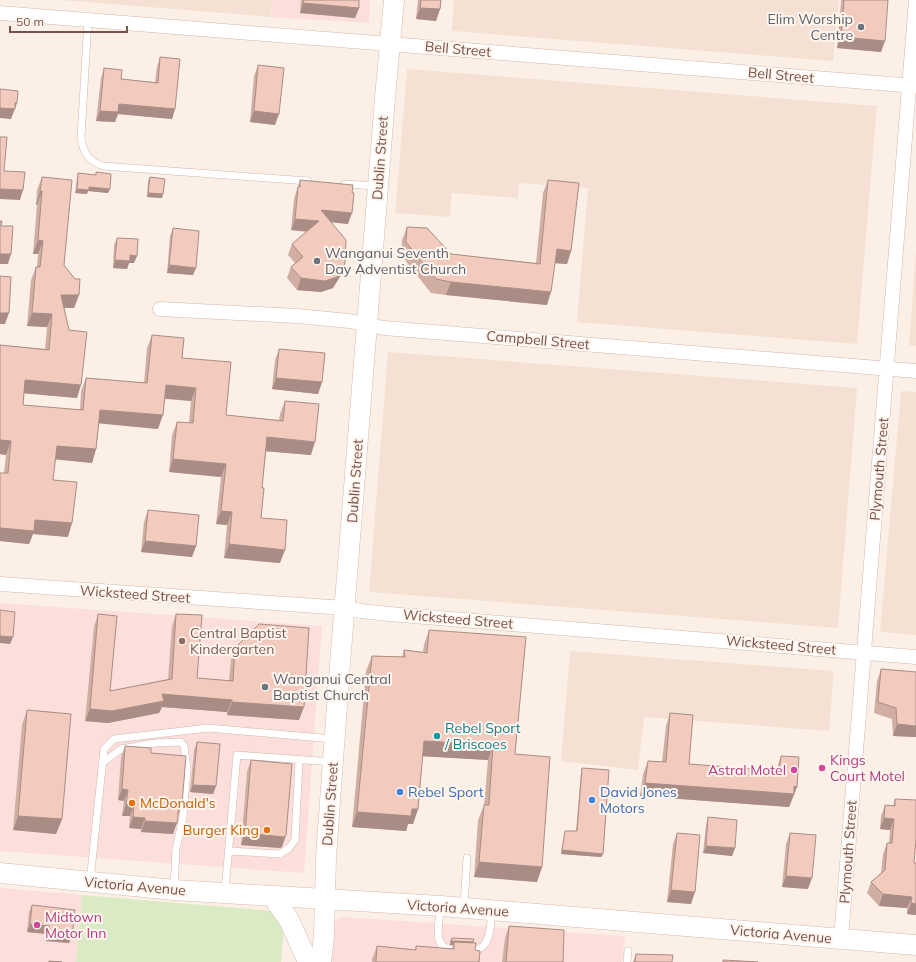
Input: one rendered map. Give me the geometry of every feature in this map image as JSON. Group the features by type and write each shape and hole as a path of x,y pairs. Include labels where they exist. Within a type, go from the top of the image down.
{"main road":[{"name":"Dublin Street","path":"321,962 324,936 326,857 334,739 394,0"},
{"name":"Victoria Avenue","path":"0,873 174,890 441,906 916,945"},
{"path":"272,896 289,920 308,962"}],"street":[{"name":"Plymouth Street","path":"841,939 887,369 913,86 916,0"},
{"name":"Bell Street","path":"0,13 913,86"},
{"name":"Campbell Street","path":"160,309 296,316 368,324 384,328 916,371"},
{"name":"Wicksteed Street","path":"0,584 345,608 360,611 916,657"}],"lane":[{"path":"88,20 80,137 84,150 91,160 103,166 315,182"},
{"path":"339,184 378,187"},
{"path":"90,882 104,749 114,739 208,728 334,739"},
{"path":"102,763 121,749 155,743 181,742 184,746 187,769 183,817 176,849 174,890"},
{"path":"224,893 237,756 333,762"},
{"path":"228,851 280,854 289,848 295,840 299,760"},
{"path":"464,908 467,858"},
{"path":"441,906 438,932 442,946 448,950 477,951 483,946 489,935 492,910"},
{"path":"627,962 628,952"}],"shaded area":[{"path":"62,0 272,0 271,17"},
{"path":"272,0 370,0 369,23 271,17"},
{"path":"454,0 839,0 833,61 452,31"},
{"path":"407,69 877,106 857,344 577,322 588,188 519,183 518,198 452,193 450,217 395,213"},
{"path":"916,251 916,346 909,345"},
{"path":"388,352 857,388 838,628 369,592"},
{"path":"901,391 916,392 916,635 880,632"},
{"path":"0,603 322,626 304,873 0,851"},
{"path":"570,651 834,671 829,731 644,717 638,770 561,761"},
{"path":"0,888 82,895 76,962 0,962"},
{"path":"342,917 625,936 622,962 329,962 332,921"}],"green space":[{"path":"82,895 285,912 281,962 76,962"}],"building":[{"path":"304,0 359,0 359,8 303,3"},
{"path":"421,0 441,0 440,9 420,8"},
{"name":"Elim Worship Centre","path":"844,0 888,0 885,41 841,37"},
{"path":"160,57 180,59 175,109 119,104 118,112 100,111 104,68 122,70 121,79 158,83"},
{"path":"258,65 284,68 279,114 254,111"},
{"path":"0,89 18,91 15,109 0,108"},
{"path":"0,137 7,137 4,171 25,172 23,190 0,189"},
{"path":"96,172 111,174 110,189 89,187 89,190 77,189 78,173 96,175"},
{"path":"42,177 72,180 64,265 75,279 80,279 79,295 61,295 69,330 87,332 81,385 25,380 23,405 83,410 86,378 147,383 152,335 184,338 182,358 231,362 226,415 283,421 285,401 319,404 315,442 267,437 262,488 264,488 261,518 287,520 285,550 229,544 232,512 221,511 226,464 173,459 177,422 193,423 196,388 166,385 163,415 100,410 96,449 57,446 53,480 77,482 72,523 35,520 34,531 0,528 0,473 8,473 11,441 0,440 0,345 49,350 52,314 32,313 36,267 40,267 43,241 38,240"},
{"path":"150,177 165,179 163,194 148,193"},
{"path":"300,180 353,185 352,193 354,193 352,213 321,210 346,240 345,263 337,277 325,281 301,278 291,267 303,257 292,244 319,221 295,219"},
{"path":"548,180 579,183 571,251 557,249 551,292 451,282 436,279 406,242 407,227 427,228 451,254 540,264"},
{"path":"0,221 2,221 1,226 13,226 11,254 0,254"},
{"path":"173,228 199,231 196,268 169,265"},
{"path":"117,238 138,239 137,256 130,255 130,261 115,260"},
{"path":"0,276 11,277 9,313 0,313"},
{"path":"279,349 325,353 322,382 276,378"},
{"path":"148,510 199,515 196,546 145,541"},
{"path":"0,610 15,612 13,637 0,636"},
{"path":"98,614 117,616 110,691 172,679 176,614 202,615 197,678 233,681 235,648 259,624 309,628 304,707 232,702 232,700 162,694 164,701 112,711 90,709"},
{"name":"Rebel Sport / Briscoes","path":"429,630 526,637 515,754 550,757 542,867 479,862 484,805 489,805 493,745 424,741 418,809 412,809 411,816 357,812 372,656 405,657 404,650 427,653"},
{"path":"881,669 916,672 916,726 897,724 896,708 878,702"},
{"path":"27,710 71,714 62,819 18,816"},
{"path":"670,713 693,715 689,764 779,771 781,756 799,757 797,787 794,786 794,794 645,783 648,761 666,762"},
{"path":"197,742 220,744 216,786 193,785"},
{"path":"125,746 151,748 151,753 186,756 182,804 179,804 177,823 145,821 145,818 133,817 134,805 126,804 128,790 122,789"},
{"path":"251,760 292,764 286,835 284,837 245,833"},
{"name":"David Jones Motors","path":"582,768 609,770 603,854 562,850 565,831 577,831"},
{"path":"895,799 916,800 916,840 914,863 916,863 916,904 911,903 912,897 883,894 871,882 885,870 887,843 892,843 894,819 884,818 885,805 895,806"},
{"path":"708,817 737,820 735,848 706,846"},
{"path":"677,833 700,835 695,892 671,890"},
{"path":"790,833 816,835 812,878 786,876"},
{"path":"32,905 75,910 72,936 49,933 49,926 30,924"},
{"path":"509,926 564,930 563,962 506,962"},
{"path":"452,938 474,939 473,942 451,941"},
{"path":"454,942 476,943 475,950 480,951 479,962 376,962 377,946 416,950 416,946 454,949"},
{"path":"636,954 673,955 672,962 635,962"},
{"path":"723,960 758,962 723,962"}],"place":[{"name":"Elim Worship Centre","path":"861,27"},
{"name":"Wanganui Seventh Day Adventist Church","path":"317,261"},
{"name":"Central Baptist Kindergarten","path":"182,641"},
{"name":"Wanganui Central Baptist Church","path":"265,687"},
{"name":"Rebel Sport / Briscoes","path":"437,736"},
{"name":"Kings Court Motel","path":"822,768"},
{"name":"Astral Motel","path":"794,770"},
{"name":"Rebel Sport","path":"400,792"},
{"name":"David Jones Motors","path":"592,800"},
{"name":"McDonald's","path":"132,803"},
{"name":"Burger King","path":"267,830"},
{"name":"Midtown Motor Inn","path":"37,925"}]}
